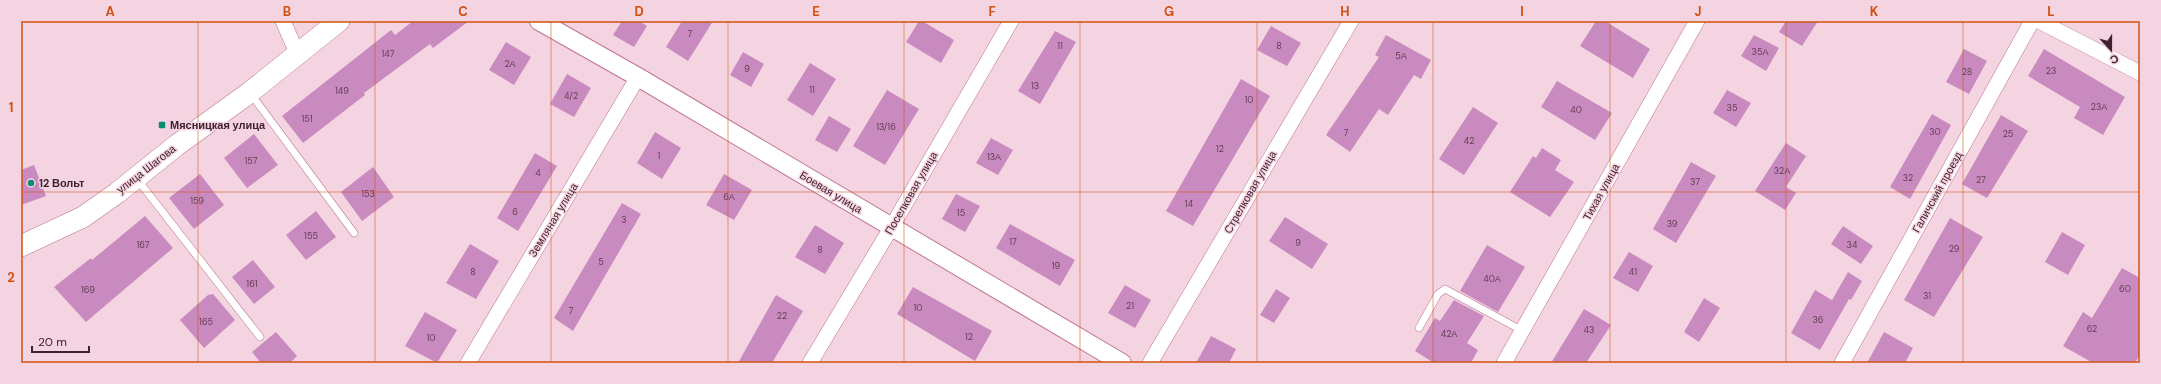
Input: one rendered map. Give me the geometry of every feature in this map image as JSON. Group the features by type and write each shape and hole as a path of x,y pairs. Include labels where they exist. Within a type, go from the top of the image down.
{"main road":[{"name":"улица Шагова","path":"21,246 83,217 136,179 177,145 250,93 297,53 339,21"}],"street":[{"path":"283,21 297,53"},
{"name":"Боевая улица","path":"539,21 638,77 891,228 1122,363"},
{"name":"Поселковая улица","path":"810,363 891,228 1011,21"},
{"name":"Стрелковая улица","path":"1150,363 1351,21"},
{"name":"Тихая улица","path":"1504,363 1697,21"},
{"name":"Галичский проезд","path":"1842,363 2032,21"},
{"path":"2039,21 2140,73"},
{"name":"Земляная улица","path":"468,363 638,77"}],"lane":[{"path":"250,93 354,233"},
{"path":"136,179 260,337"},
{"path":"1419,328 1438,294 1445,290 1522,331"}],"building":[{"path":"413,21 469,21 433,48 430,44 364,93 365,95 303,143 282,116 391,30 395,35"},
{"path":"622,21 639,21 647,26 634,47 613,35"},
{"path":"682,21 713,21 688,61 666,47"},
{"path":"919,21 922,21 954,40 941,63 906,42"},
{"path":"1596,21 1605,21 1650,49 1633,78 1580,46"},
{"path":"1786,21 1818,21 1802,46 1779,32"},
{"path":"1271,26 1301,43 1287,66 1257,50"},
{"path":"1055,31 1076,42 1040,104 1018,91"},
{"path":"1386,35 1431,60 1421,79 1414,75 1388,115 1379,109 1350,152 1326,135 1379,57 1375,55"},
{"path":"1754,35 1779,48 1766,71 1741,56"},
{"path":"506,42 531,57 514,85 489,70"},
{"path":"1964,49 1987,61 1969,94 1946,82"},
{"path":"2044,49 2125,97 2103,135 2074,118 2080,107 2028,76"},
{"path":"743,52 764,64 751,87 730,75"},
{"path":"810,63 836,79 813,116 787,100"},
{"path":"567,74 591,88 574,117 550,104"},
{"path":"1241,79 1270,96 1193,226 1166,211"},
{"path":"1557,81 1612,113 1595,140 1541,107"},
{"path":"887,90 919,109 885,165 853,146"},
{"path":"1727,90 1751,103 1736,127 1713,113"},
{"path":"1473,107 1498,123 1464,175 1439,159"},
{"path":"1932,114 1951,125 1910,199 1890,187"},
{"path":"2001,115 2028,131 1987,198 1962,184"},
{"path":"829,116 851,129 837,152 815,140"},
{"path":"655,132 681,148 662,179 637,163"},
{"path":"254,134 278,165 247,188 224,158"},
{"path":"991,138 1013,150 998,175 976,163"},
{"path":"1786,143 1806,156 1786,187 1796,193 1785,210 1755,191"},
{"path":"1542,148 1561,160 1555,170 1574,182 1550,217 1510,192 1533,156 1536,158"},
{"path":"535,153 557,166 518,231 497,218"},
{"path":"1691,162 1716,176 1676,243 1653,229"},
{"name":"12 Вольт","path":"34,165 46,196 21,205 21,170"},
{"path":"373,167 394,197 362,221 341,192"},
{"path":"200,174 224,205 194,229 169,198"},
{"path":"724,174 752,190 734,220 706,205"},
{"path":"956,194 980,206 965,232 942,219"},
{"path":"622,203 641,214 573,331 554,318"},
{"path":"316,211 336,237 306,260 286,235"},
{"path":"145,216 173,248 86,322 54,287 91,258 92,260"},
{"path":"1285,217 1328,244 1312,269 1269,241"},
{"path":"1950,218 1983,237 1934,317 1904,300"},
{"path":"1010,224 1075,260 1060,286 996,248"},
{"path":"815,225 844,243 825,274 795,257"},
{"path":"1843,226 1873,246 1861,264 1831,244"},
{"path":"2062,232 2085,245 2068,275 2045,262"},
{"path":"470,244 499,261 476,299 446,283"},
{"path":"1487,245 1525,267 1498,312 1460,291"},
{"path":"1629,252 1653,266 1638,292 1613,278"},
{"path":"253,260 275,287 254,304 232,277"},
{"path":"2122,268 2140,278 2140,354 2135,363 2093,363 2063,346 2083,312 2092,318"},
{"path":"1848,272 1862,281 1851,300 1849,299 1820,350 1791,333 1815,290 1832,300"},
{"path":"1125,285 1151,300 1135,328 1108,313"},
{"path":"913,287 992,331 975,361 897,314"},
{"path":"1276,289 1290,298 1274,323 1260,315"},
{"path":"213,294 235,320 204,348 180,320 208,295"},
{"path":"776,295 803,311 772,363 738,363"},
{"path":"1704,298 1720,308 1699,342 1684,332"},
{"path":"1454,300 1484,316 1467,343 1478,350 1471,363 1434,363 1415,351 1435,318 1440,321"},
{"path":"1584,309 1611,325 1586,363 1551,363"},
{"path":"425,312 457,330 437,363 405,346"},
{"path":"276,332 297,356 290,363 261,363 252,352"},
{"path":"1884,332 1913,348 1905,363 1867,363"},
{"path":"1211,336 1236,349 1229,363 1196,363"}],"place":[{"name":"Мясницкая улица","path":"162,125"},
{"name":"12 Вольт","path":"31,183"}]}
